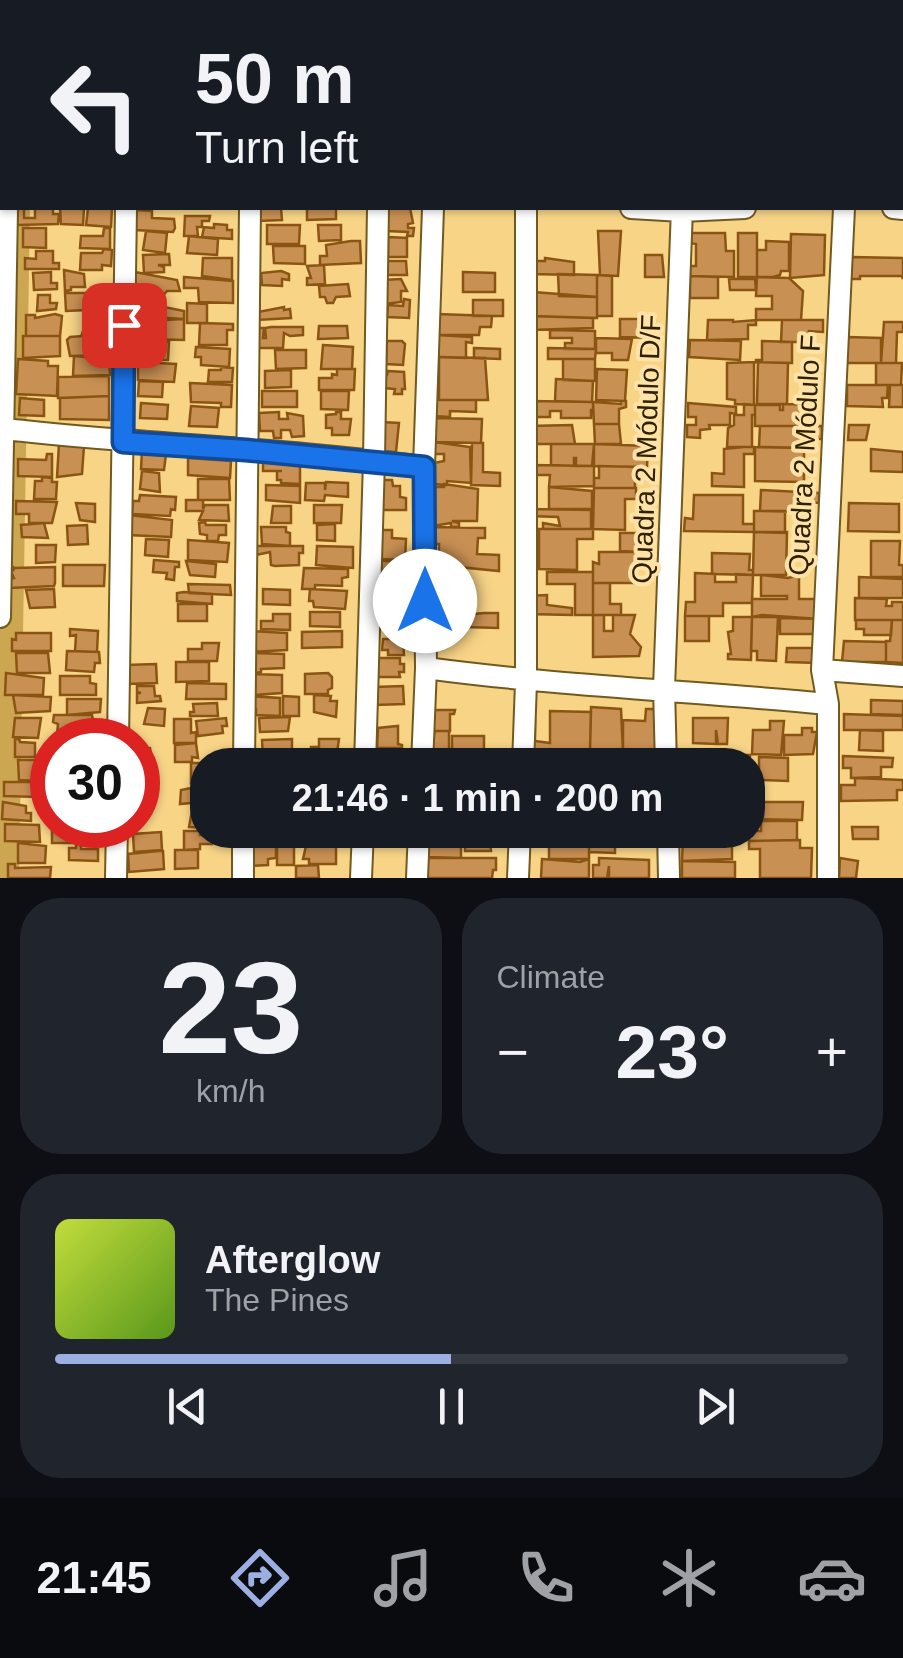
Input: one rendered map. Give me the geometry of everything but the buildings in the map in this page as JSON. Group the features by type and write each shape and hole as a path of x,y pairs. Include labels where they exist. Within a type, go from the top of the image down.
{"street":[{"path":"0,617 7,210"},
{"path":"118,718 126,210"},
{"path":"244,748 250,210"},
{"path":"366,748 378,210"},
{"path":"423,748 424,467 433,210"},
{"path":"524,748 526,210"},
{"name":"Quadra 2 Módulo D/F","path":"666,748 664,688 682,210"},
{"name":"Quadra 2 Módulo F","path":"828,878 828,704 822,670 844,210"},
{"path":"5,429 424,467"},
{"path":"426,668 526,682 664,688 828,704"},
{"path":"822,670 903,676"},
{"path":"116,878 117,848"},
{"path":"243,878 244,848"},
{"path":"361,878 362,848"},
{"path":"418,878 419,848"},
{"path":"518,878 519,848"},
{"path":"668,848 669,878"}],"shaded area":[{"path":"0,210 30,210 19,878 0,878"}],"route":[{"path":"124,325 123,442 424,467 425,601"}]}
